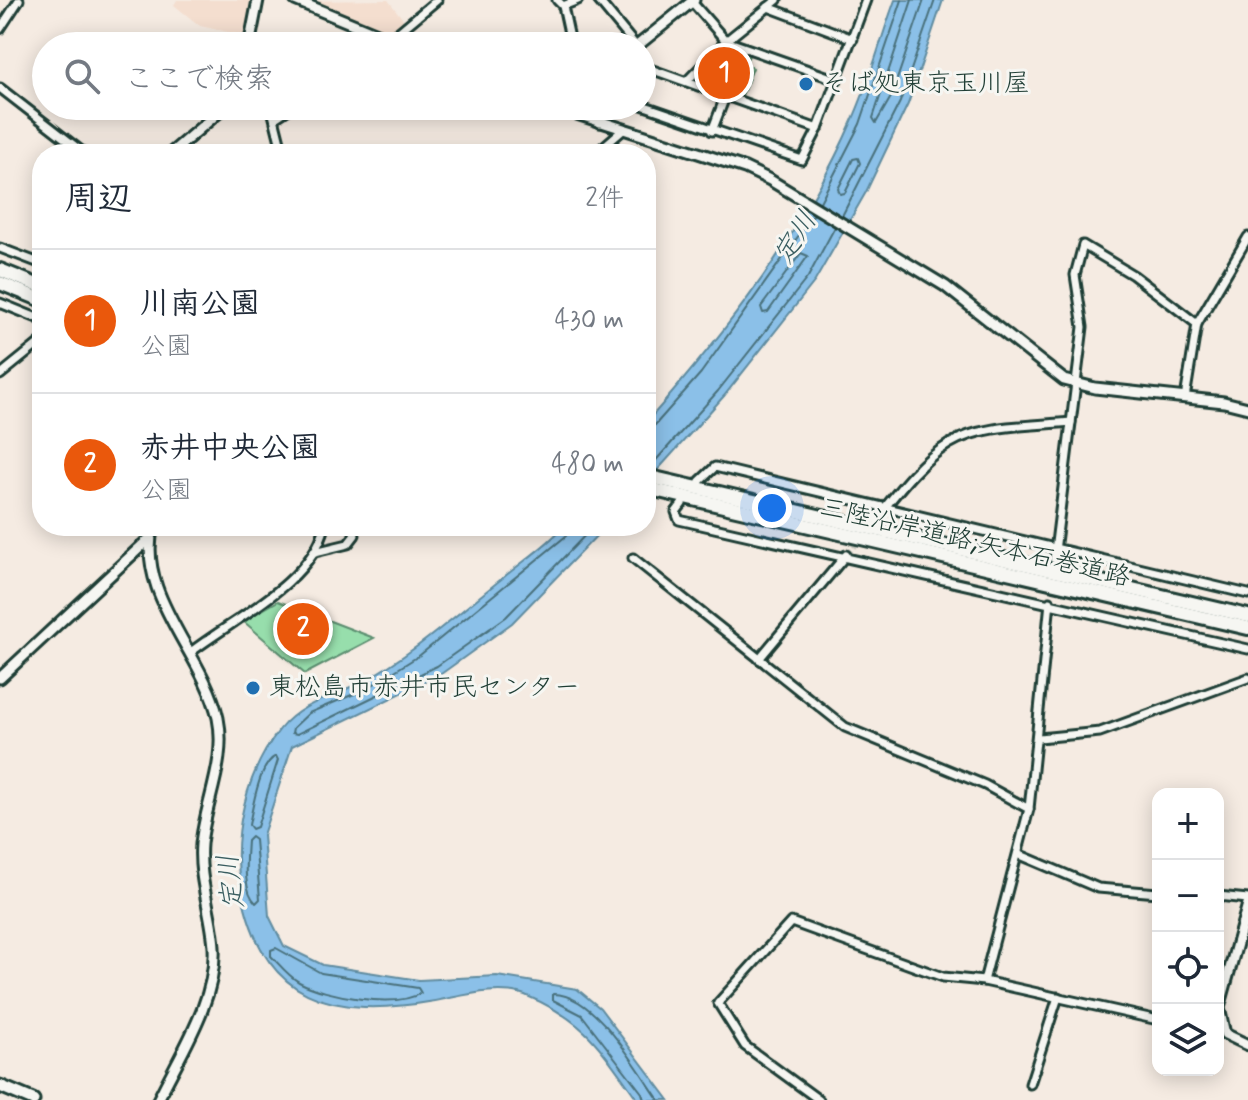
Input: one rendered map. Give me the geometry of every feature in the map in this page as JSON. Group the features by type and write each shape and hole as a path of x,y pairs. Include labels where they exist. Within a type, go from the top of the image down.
{"highway":[{"path":"0,270 32,283"},
{"path":"0,283 32,296"},
{"name":"三陸沿岸道路;矢本石巻道路","path":"656,480 689,492 1248,628"},
{"name":"三陸沿岸道路;矢本石巻道路","path":"656,489 689,492 1248,616"}],"main road":[{"path":"0,1086 33,1100"}],"street":[{"path":"0,29 19,0"},
{"path":"252,32 258,0"},
{"path":"295,0 374,32"},
{"path":"399,32 437,0"},
{"path":"566,32 560,3 578,0"},
{"path":"598,0 625,32"},
{"path":"687,81 726,41 777,0"},
{"path":"656,110 802,160 818,129 866,0"},
{"path":"654,32 693,1 726,41 837,80"},
{"path":"768,7 853,39"},
{"path":"656,71 818,129"},
{"path":"0,88 32,113"},
{"path":"712,131 725,97"},
{"path":"41,120 72,144"},
{"path":"182,144 210,120"},
{"path":"275,120 281,144"},
{"path":"594,120 745,168 857,231 945,286 1047,369 1077,384 1248,408"},
{"path":"607,144 624,129"},
{"path":"1185,398 1197,324 1248,237"},
{"path":"1054,559 1083,327 1075,275 1083,245 1133,275 1197,324"},
{"path":"0,248 32,260"},
{"path":"0,303 32,316"},
{"path":"0,375 32,349"},
{"path":"875,520 949,443 981,433 1071,422"},
{"path":"1248,594 883,510 715,467 689,492 676,512 679,520 1248,649"},
{"path":"150,536 154,574 164,603 191,652 219,721 219,754 200,857 211,920 214,967 206,997 158,1100"},
{"path":"191,652 277,592 315,552 321,536"},
{"path":"315,552 348,544 354,536"},
{"path":"0,678 149,539"},
{"path":"633,558 845,727 985,785 1029,809"},
{"path":"759,659 844,558"},
{"path":"984,981 1029,809 1039,738 1041,675 1050,602"},
{"path":"1039,738 1100,732 1248,678"},
{"path":"1018,854 1098,888 1152,892"},
{"path":"1220,1004 1248,901 1224,897"},
{"path":"819,1100 745,1046 718,1003 791,922 943,977 984,981 1152,1019"},
{"path":"1030,1084 1058,997"},
{"path":"1224,1034 1248,1045"}],"shaded area":[{"path":"177,0 250,0 254,7 248,32 228,32 200,26 174,5"},
{"path":"388,0 406,23 387,32 307,1"}],"green space":[{"path":"730,45 750,53 745,64 753,68 741,98 690,79"},
{"path":"278,601 374,638 305,674 243,621"}],"water":[{"name":"定川","path":"895,0 943,0 908,104 866,192 815,281 724,396 656,472 656,411 733,317 786,242 832,162 870,76"},
{"path":"554,536 596,536 512,623 441,674 292,746 263,835 269,916 284,946 323,965 419,980 497,976 577,989 600,1008 669,1100 638,1100 602,1051 578,1026 546,1005 515,992 492,991 398,1006 364,1007 334,1003 307,994 284,979 266,957 251,927 241,889 238,848 244,805 258,765 280,729 298,712 363,681 418,646"}],"tunnel":[{"path":"846,555 860,537"},
{"path":"1050,602 1052,580"}],"place":[{"name":"川南公園","path":"724,73"},
{"name":"そば処東京玉川屋","path":"806,84"},
{"name":"赤井中央公園","path":"303,629"},
{"name":"東松島市赤井市民センター","path":"253,688"}]}
